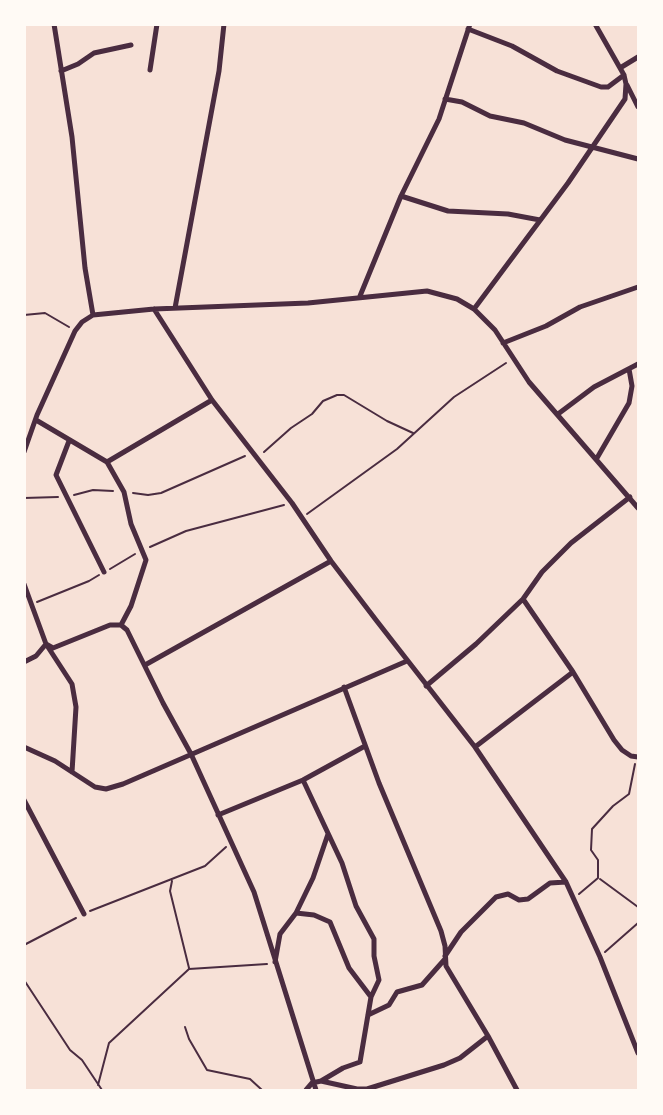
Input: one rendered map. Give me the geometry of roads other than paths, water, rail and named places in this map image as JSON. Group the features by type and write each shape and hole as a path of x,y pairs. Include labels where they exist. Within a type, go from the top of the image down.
{"street":[{"path":"54,24 72,137 85,268 93,315"},
{"path":"150,70 157,24"},
{"path":"175,308 219,71 224,24"},
{"path":"595,24 639,107"},
{"path":"360,296 401,196 439,119 469,27 512,46 557,71 601,87 608,87 639,57"},
{"path":"61,71 94,53 131,45"},
{"path":"474,309 622,105 626,84"},
{"path":"445,99 462,102 490,116 524,123 565,140 639,159"},
{"path":"401,196 448,211 508,214 540,220"},
{"path":"503,343 546,326 580,307 639,287"},
{"path":"24,452 75,331 93,315 154,309 308,303 427,291 457,299 474,309 495,330 529,382 639,508"},
{"path":"154,309 212,400 258,457 331,561 475,747 566,882 639,1053"},
{"path":"558,414 594,387 639,364"},
{"path":"597,458 629,403 632,386 629,369"},
{"path":"107,462 212,400"},
{"path":"36,419 107,462 124,492 131,524 145,560 131,606 121,625"},
{"path":"69,441 56,475 104,572"},
{"path":"426,686 476,644 523,599 542,572 571,543 630,497"},
{"path":"145,665 331,561"},
{"path":"24,584 46,644 72,684 76,707 72,772"},
{"path":"523,599 573,672 614,740 622,750 638,757"},
{"path":"46,644 56,648 110,625 121,625 127,630 191,754 254,892 316,1090"},
{"path":"24,662 36,656 46,644"},
{"path":"24,747 55,761 94,788 106,789 407,661"},
{"path":"475,747 573,672"},
{"path":"344,687 365,746 441,931 445,957 456,984 517,1090"},
{"path":"218,815 303,780 365,746"},
{"path":"303,780 342,863 356,906 374,939 379,980 371,997 360,1062 343,1068 321,1082"},
{"path":"24,800 84,914"},
{"path":"275,964 280,934 296,913 313,878 328,834"},
{"path":"368,1015 389,1005 397,992 422,985 461,932 496,897 508,894 519,900 528,899 550,883 566,882"},
{"path":"296,913 314,915 330,922 349,968 371,997"},
{"path":"306,1090 312,1083 321,1082 367,1089 444,1066 460,1058 488,1036"}]}
